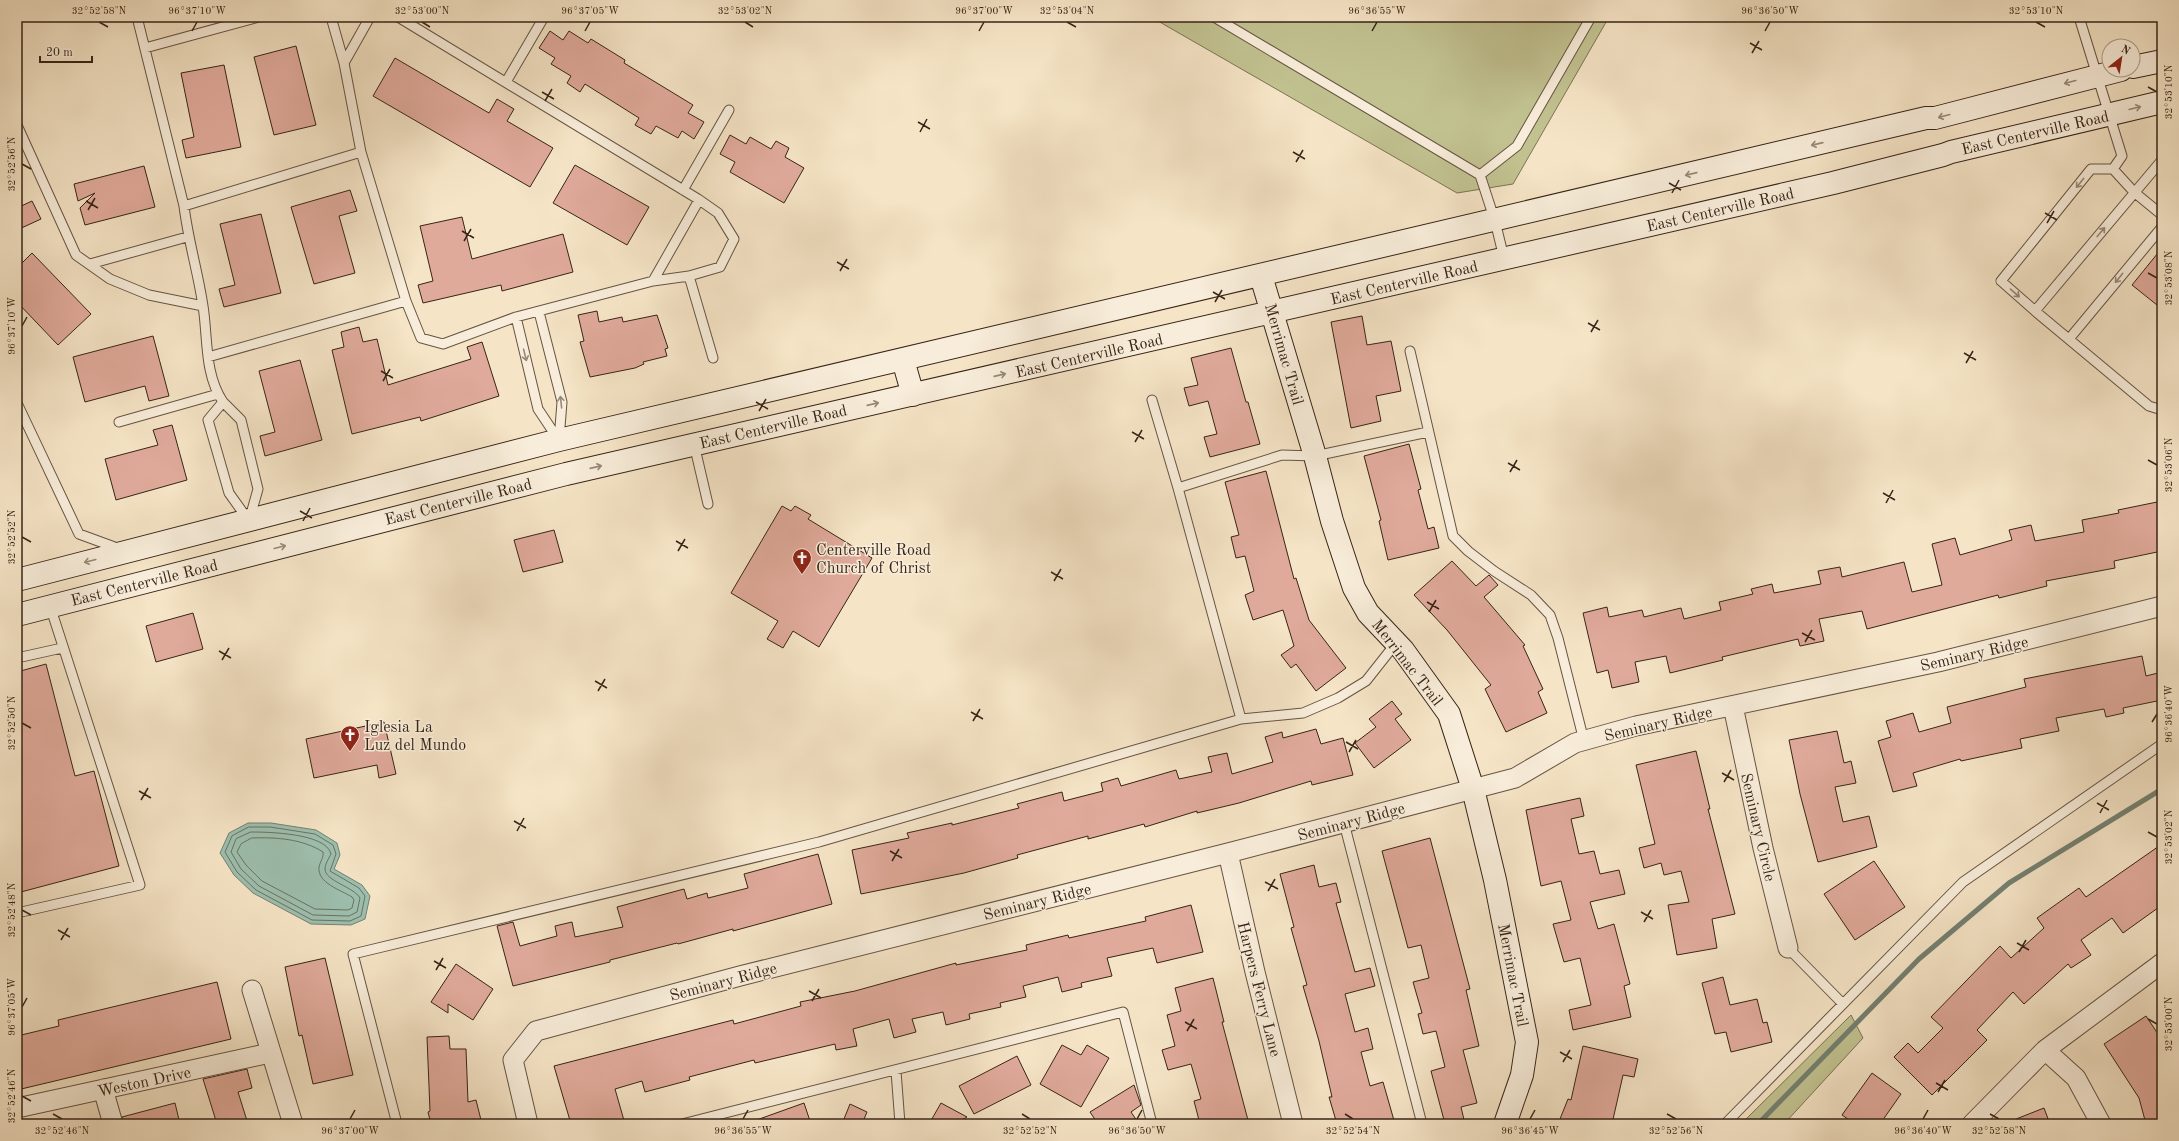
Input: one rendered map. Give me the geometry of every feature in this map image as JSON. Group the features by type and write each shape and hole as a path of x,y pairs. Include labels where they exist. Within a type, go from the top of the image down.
{"main road":[{"path":"2141,65 2162,61"},
{"name":"East Centerville Road","path":"17,580 559,440 1495,221 1926,118 1935,118 2101,74"},
{"name":"East Centerville Road","path":"17,615 566,474 1833,183 1951,152 2162,102"},
{"name":"Merrimac Trail","path":"1261,276 1315,456 1332,521 1354,588 1368,613 1396,643 1449,714 1473,789 1495,880 1527,1042 1522,1075 1505,1124"},
{"path":"903,360 913,395"},
{"path":"559,440 566,474"},
{"path":"249,521 260,552"}],"street":[{"name":"Seminary Ridge","path":"528,1124 512,1060 536,1031 740,976 1228,853 1515,778 1575,743 1636,726 1938,662 2162,606"},
{"name":"Seminary Circle","path":"1733,706 1763,848 1788,948"},
{"name":"Harpers Ferry Lane","path":"1228,853 1255,972 1293,1124"},
{"path":"1972,1124 2045,1050 2162,963"},
{"path":"252,990 292,1124"},
{"path":"2045,1050 2076,1078 2100,1124"},
{"name":"Weston Drive","path":"17,1108 270,1053"},
{"path":"103,1089 113,1124"}],"lane":[{"path":"137,17 184,206 187,237 203,306 208,357 220,398 241,420 258,489 249,521"},
{"path":"145,48 259,17"},
{"path":"331,17 344,63 361,152 406,301 421,338 443,344 516,317 653,281 689,276 720,267 734,239 718,213 683,190 398,17"},
{"path":"344,63 370,17"},
{"path":"506,82 544,17"},
{"path":"1214,17 1480,175 1495,221 1504,259"},
{"path":"1480,175 1517,146 1591,17"},
{"path":"2079,17 2108,115 2122,156 2113,169"},
{"path":"683,190 728,110"},
{"path":"17,125 76,255 110,279 149,295 203,306"},
{"path":"184,206 361,152"},
{"path":"2035,311 2162,160"},
{"path":"2162,215 2134,192 2113,169 2091,169 2002,281 2035,311 2149,406 2162,410"},
{"path":"653,281 699,200"},
{"path":"2069,339 2162,227"},
{"path":"90,264 187,237"},
{"path":"689,276 713,358"},
{"path":"208,357 406,301"},
{"path":"539,312 562,402 559,440"},
{"path":"516,317 538,409 559,440"},
{"path":"1410,351 1453,536 1468,551 1494,571 1531,594 1550,615 1558,638 1584,740"},
{"path":"119,422 220,398"},
{"path":"220,398 208,420 229,493 249,521"},
{"path":"1152,400 1178,488 1241,719"},
{"path":"17,403 79,534 127,552"},
{"path":"1178,488 1282,455 1315,456 1428,432"},
{"path":"694,444 708,504"},
{"path":"17,914 140,885 62,648 50,606"},
{"path":"397,1124 353,954 819,842 1241,719 1303,713 1338,698 1366,680 1396,643"},
{"path":"17,658 62,648"},
{"path":"1725,1124 1963,882 2162,744"},
{"path":"1344,823 1422,1124"},
{"path":"1788,948 1843,1004"},
{"path":"682,1124 896,1071 1123,1012 1152,1124"},
{"path":"896,1071 900,1124"}],"shaded area":[{"path":"1151,17 1609,17 1513,184 1457,193"},
{"path":"1851,1015 1863,1038 1784,1124 1741,1124"}],"water":[{"path":"248,823 271,823 316,830 337,843 340,855 334,869 362,885 370,896 365,919 351,925 311,924 253,893 234,875 220,853 229,833"}],"building":[{"path":"550,31 563,40 569,31 588,43 591,39 625,60 624,63 693,105 688,113 704,122 694,139 682,131 678,138 656,126 651,134 635,125 639,118 585,84 580,92 567,83 571,76 551,64 555,58 539,48"},
{"path":"296,46 316,125 274,135 254,57"},
{"path":"395,58 489,113 497,99 514,109 507,121 553,148 530,187 373,96"},
{"path":"224,65 241,147 186,158 182,140 194,137 181,73"},
{"path":"730,135 746,144 750,137 771,149 776,141 789,148 785,157 804,168 784,203 730,172 735,162 720,154"},
{"path":"575,165 649,207 627,245 553,203"},
{"path":"144,166 155,207 85,225 80,208 95,193 78,201 74,184"},
{"path":"350,190 357,211 339,216 355,273 314,284 291,207"},
{"path":"32,201 41,219 17,230 17,208"},
{"path":"261,214 281,293 224,307 219,289 235,285 220,224"},
{"path":"462,217 472,259 563,234 573,272 502,291 501,285 423,303 418,285 433,281 420,226"},
{"path":"2162,248 2162,309 2132,285"},
{"path":"32,253 91,314 58,345 17,302 17,268"},
{"path":"597,311 599,322 622,317 623,322 657,315 668,348 665,349 667,356 643,362 644,364 635,368 590,377 580,342 584,341 578,315"},
{"path":"1362,316 1367,345 1391,341 1401,391 1376,396 1381,421 1351,428 1331,322"},
{"path":"359,327 363,342 377,339 388,385 471,359 467,347 482,342 499,396 421,421 420,417 352,434 332,350 344,347 341,332"},
{"path":"153,336 169,396 149,401 145,386 85,402 73,357"},
{"path":"1231,348 1246,402 1248,402 1260,444 1210,457 1204,437 1217,434 1208,401 1189,406 1184,388 1198,385 1191,358"},
{"path":"300,360 322,440 265,456 260,436 275,432 259,371"},
{"path":"172,425 187,480 116,500 105,459 158,445 153,430"},
{"path":"1409,444 1421,489 1418,490 1428,529 1434,527 1439,548 1388,560 1379,521 1381,520 1364,456"},
{"path":"1266,471 1294,579 1296,578 1309,620 1346,668 1316,691 1296,664 1291,668 1281,655 1294,646 1283,610 1253,620 1245,595 1254,591 1245,556 1236,558 1231,537 1239,535 1225,482"},
{"path":"2162,501 2162,551 2114,561 2115,568 2046,581 2047,586 1999,598 1998,595 1867,629 1862,611 1819,619 1824,641 1800,646 1798,639 1722,657 1723,660 1670,673 1666,656 1635,662 1639,682 1612,688 1608,670 1597,673 1583,613 1607,607 1609,617 1642,610 1644,617 1681,608 1684,619 1721,610 1719,602 1753,594 1751,589 1772,584 1774,593 1821,584 1818,571 1840,567 1842,577 1904,562 1912,592 1942,585 1932,544 1955,538 1960,555 2012,540 2009,530 2031,525 2035,541 2084,532 2082,520 2119,513 2118,510"},
{"name":"Centerville Road Church of Christ","path":"782,506 791,511 795,506 811,515 808,519 872,558 819,647 793,631 783,648 767,639 778,621 731,593"},
{"path":"554,530 563,562 523,572 514,540"},
{"path":"1452,561 1476,586 1489,575 1498,585 1484,597 1525,645 1523,646 1543,689 1538,692 1547,713 1506,732 1485,689 1491,685 1447,630 1414,595"},
{"path":"193,613 203,649 156,662 146,626"},
{"path":"2142,656 2146,676 2162,672 2162,700 2123,708 2124,713 2106,717 2104,709 2056,718 2059,731 2020,739 2022,748 1961,761 1960,759 1913,773 1917,786 1893,792 1878,741 1891,737 1886,721 1913,713 1919,732 1951,723 1947,707 2026,687 2024,679"},
{"path":"46,664 75,776 94,771 119,866 17,893 17,672"},
{"path":"1392,701 1402,714 1395,719 1411,740 1374,768 1355,743 1376,727 1369,719"},
{"name":"Iglesia La Luz del Mundo","path":"384,722 396,774 379,778 377,765 314,778 306,739"},
{"path":"1316,729 1321,744 1343,738 1353,775 1312,785 1311,781 1239,803 1197,813 1197,811 1145,827 1144,824 1088,839 1088,836 1017,855 1018,858 964,873 861,894 852,850 909,838 907,833 952,823 952,825 1019,808 1017,804 1062,792 1064,801 1103,791 1101,783 1118,778 1121,786 1176,770 1179,779 1212,772 1208,757 1227,753 1232,774 1273,762 1265,737 1282,732 1283,738"},
{"path":"1837,731 1844,763 1851,761 1856,783 1835,787 1843,822 1869,816 1877,847 1818,862 1800,794 1789,740"},
{"path":"1696,751 1710,809 1708,809 1735,914 1712,919 1717,948 1677,955 1668,905 1689,902 1681,871 1664,875 1661,863 1644,868 1639,848 1655,844 1636,765"},
{"path":"1580,798 1584,816 1571,819 1579,854 1594,851 1600,874 1619,870 1625,894 1590,902 1598,929 1614,924 1630,984 1624,986 1631,1017 1573,1030 1569,1010 1591,1005 1580,958 1564,962 1553,924 1571,920 1561,881 1541,886 1526,810"},
{"path":"1430,838 1470,989 1466,990 1479,1046 1463,1050 1477,1103 1461,1107 1465,1124 1445,1124 1431,1071 1445,1067 1436,1031 1423,1034 1418,1014 1422,1013 1413,982 1429,978 1421,945 1408,948 1382,851"},
{"path":"2162,844 2162,905 2123,933 2112,918 2081,940 2091,955 2071,968 2068,964 2024,1004 2013,992 1977,1030 1987,1040 1932,1095 1894,1057 1908,1043 1918,1053 1943,1028 1931,1017 2000,946 2011,958 2044,928 2037,918 2079,888 2086,897"},
{"path":"818,854 832,904 733,931 733,929 513,986 497,926 513,922 520,946 557,936 555,926 572,922 575,937 623,927 617,907 684,889 687,899 707,893 708,898 748,888 744,874"},
{"path":"1874,861 1905,907 1855,940 1824,894"},
{"path":"1314,865 1319,887 1336,883 1341,902 1336,903 1355,972 1370,968 1375,986 1345,994 1355,1032 1368,1028 1373,1049 1361,1052 1370,1086 1383,1082 1395,1124 1337,1124 1329,1097 1332,1097 1319,1041 1303,986 1307,985 1291,928 1294,927 1280,874"},
{"path":"1191,905 1203,952 1157,963 1153,948 1107,958 1112,976 1081,983 1082,987 1062,992 1058,977 1023,986 1026,997 1000,1003 1001,1007 969,1014 970,1019 946,1025 943,1012 912,1019 916,1032 894,1038 889,1019 853,1029 857,1046 836,1050 835,1044 755,1063 754,1060 689,1077 690,1080 645,1092 642,1081 615,1089 625,1124 571,1124 554,1066 733,1020 734,1024 801,1006 800,1002 855,991 956,963 956,965 1027,950 1026,945 1068,935 1069,938 1146,921 1145,917"},
{"path":"325,958 353,1075 313,1084 302,1035 299,1036 285,967"},
{"path":"456,964 493,989 473,1020 448,1004 448,1013 431,1002"},
{"path":"1723,977 1730,1005 1757,999 1763,1023 1767,1022 1772,1042 1731,1052 1726,1032 1715,1034 1702,983"},
{"path":"1213,978 1224,1022 1222,1022 1249,1124 1200,1124 1194,1101 1201,1099 1191,1064 1168,1070 1162,1050 1175,1046 1167,1015 1181,1011 1175,988"},
{"path":"217,982 231,1039 17,1090 17,1036 59,1026 58,1020"},
{"path":"2146,1016 2162,1040 2162,1124 2146,1124 2139,1098 2104,1044"},
{"path":"449,1036 450,1049 466,1049 468,1102 476,1100 482,1124 431,1124 428,1112 430,1111 427,1037"},
{"path":"1062,1045 1081,1055 1087,1045 1109,1058 1081,1107 1040,1084"},
{"path":"1583,1046 1638,1059 1634,1077 1623,1075 1612,1124 1558,1124 1568,1099 1571,1100"},
{"path":"1017,1056 1031,1085 974,1114 959,1086"},
{"path":"247,1069 252,1088 238,1092 248,1124 217,1124 203,1079"},
{"path":"1872,1073 1901,1094 1880,1124 1855,1124 1842,1115"},
{"path":"1134,1085 1141,1105 1131,1112 1139,1124 1098,1124 1090,1112"},
{"path":"175,1103 180,1124 124,1124 122,1117"},
{"path":"804,1103 811,1124 752,1124 751,1122"},
{"path":"941,1103 967,1117 955,1124 929,1124"},
{"path":"850,1104 867,1112 862,1124 842,1124"},
{"path":"2044,1108 2050,1124 2006,1124 2006,1123"}],"waterway":[{"path":"1758,1124 1919,959 2009,883 2162,789"}],"place":[{"name":"Centerville Road Church of Christ","path":"802,575"},
{"name":"Iglesia La Luz del Mundo","path":"350,752"}]}
